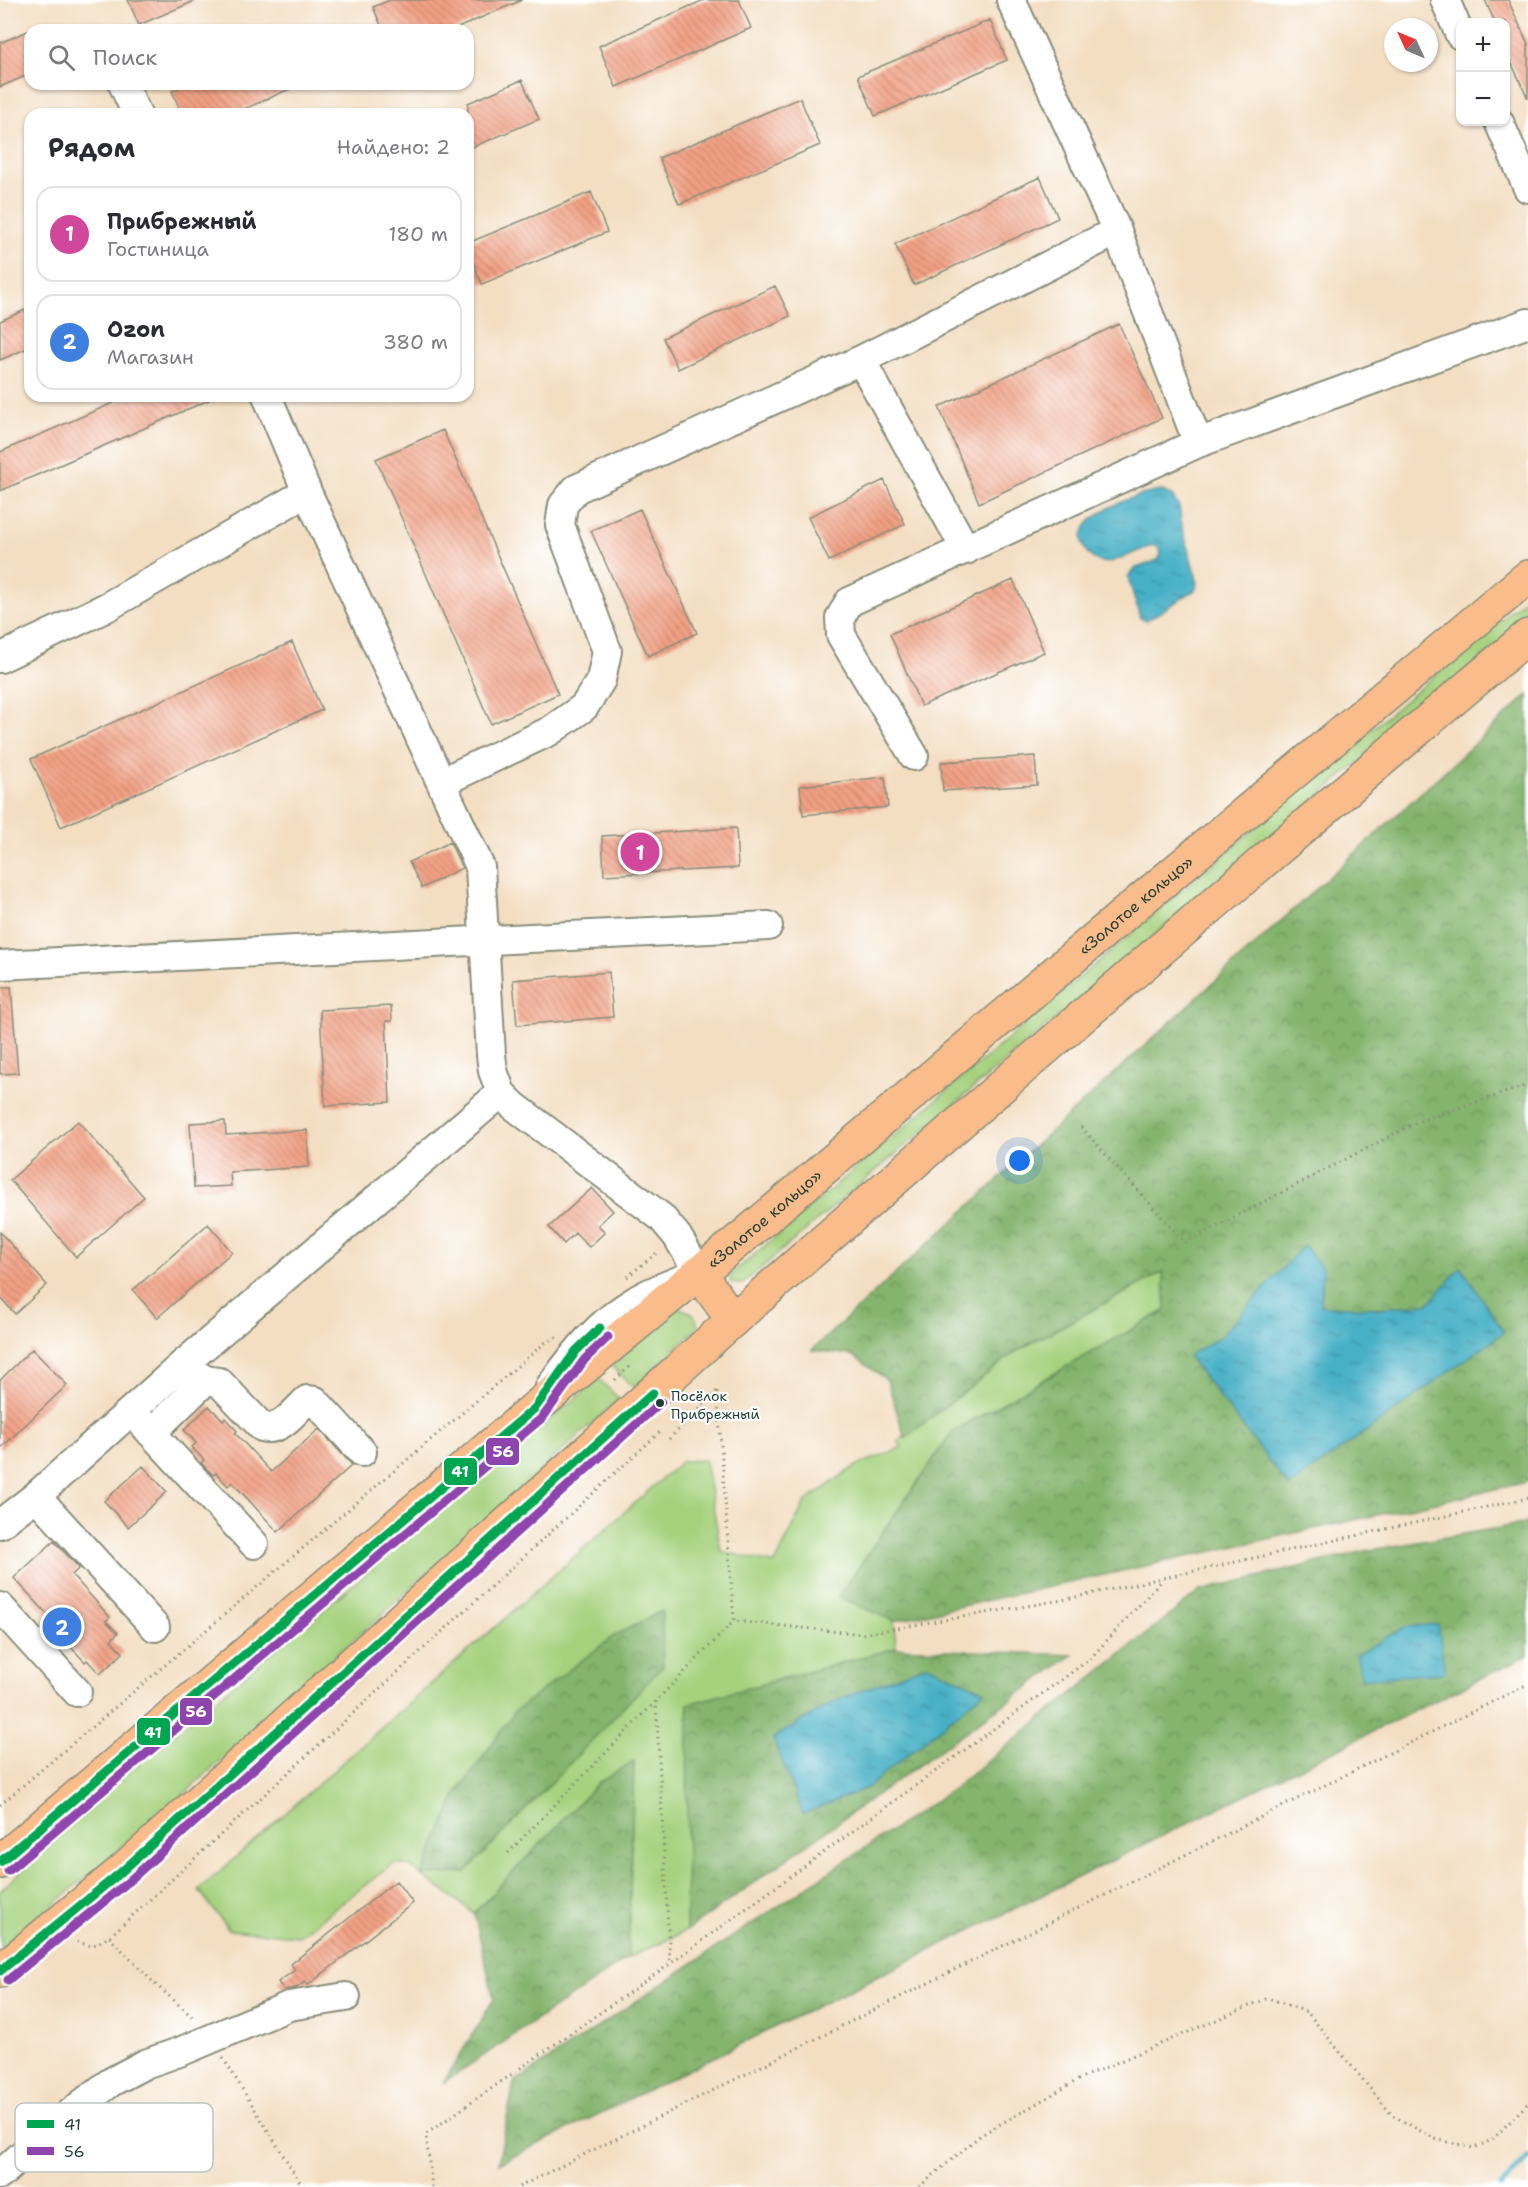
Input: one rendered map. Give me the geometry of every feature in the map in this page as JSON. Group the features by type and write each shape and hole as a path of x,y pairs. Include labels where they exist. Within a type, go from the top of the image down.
{"highway":[{"name":"«Золотое кольцо»","path":"0,1862 535,1408 1528,577"},
{"path":"0,1971 68,1932 120,1873 734,1320 1061,1034 1528,636"},
{"path":"699,1273 734,1320"}],"street":[{"path":"1011,0 1117,231 1198,443"},
{"path":"1445,0 1456,24"},
{"path":"126,90 134,108"},
{"path":"1501,126 1528,188"},
{"path":"442,782 550,731 584,707 601,680 607,651 560,525 563,505 576,489 861,360 1117,231"},
{"path":"914,756 841,635 840,618 849,602 1198,443 1528,323"},
{"path":"861,360 966,550"},
{"path":"270,402 307,492 480,867 491,1055 501,1093 524,1114 655,1212 677,1236 699,1273"},
{"path":"0,658 105,608 307,492"},
{"path":"0,965 768,926"},
{"path":"0,1524 36,1496 181,1366 501,1093"},
{"path":"181,1366 206,1380 219,1382 262,1427 270,1429 277,1427 307,1400 315,1401 362,1452"},
{"path":"151,1433 206,1380"},
{"path":"131,1412 254,1544"},
{"path":"36,1496 155,1628"},
{"path":"0,1606 77,1692"},
{"path":"83,2103 111,2082 145,2064 289,2006 346,1997"},
{"path":"0,2175 15,2161"}],"path":[{"path":"1081,1127 1185,1243 1417,1122 1528,1085"},
{"path":"625,1279 677,1236"},
{"path":"0,1805 546,1342 563,1335"},
{"path":"508,1853 734,1621 717,1391 669,1439"},
{"path":"68,1932 92,1946 109,1937 661,1431"},
{"path":"734,1621 862,1634 1062,1600 1528,1498"},
{"path":"432,2187 426,2134 670,1964 1090,1659 1164,1578"},
{"path":"519,2187 1528,1684"},
{"path":"656,1701 670,1964"},
{"path":"920,2187 981,2135 1085,2076 1268,1998 1307,2012 1392,2115 1435,2139 1474,2148 1492,2140 1528,2103"}],"green space":[{"path":"1528,596 1528,619 742,1284 731,1283 730,1278 734,1272"},
{"path":"1528,695 1528,1482 894,1621 838,1597 952,1432 1166,1310 1163,1272 1018,1350 905,1438 887,1380 852,1355 812,1350"},
{"path":"1163,1271 1167,1310 952,1432 839,1596 894,1621 896,1648 696,1702 686,1931 628,1958 634,1761 598,1783 474,1913 409,1866 394,1863 299,1936 229,1930 199,1890 682,1461 705,1460 721,1551 775,1564 805,1502 854,1467 902,1447 898,1441 1018,1350"},
{"path":"676,1308 691,1313 698,1327 634,1388 612,1366"},
{"path":"599,1379 619,1399 164,1812 0,1949 0,1891 130,1771"},
{"path":"1528,1523 1528,1655 498,2164 514,2083 953,1789 1200,1591 1365,1551"},
{"path":"662,1611 663,1666 465,1873 422,1875 456,1795 515,1711 614,1636"},
{"path":"896,1648 1073,1655 686,1931 688,1704"},
{"path":"634,1761 628,1958 443,2083 494,1999 474,1913 598,1783"}],"water":[{"path":"1162,491 1171,495 1179,506 1183,531 1198,583 1195,590 1146,621 1140,618 1128,577 1134,569 1158,560 1161,554 1159,548 1154,545 1116,560 1104,562 1089,555 1082,542 1084,530 1092,519 1104,510 1136,497"},
{"path":"1304,1245 1323,1269 1321,1306 1378,1308 1428,1304 1461,1267 1504,1332 1289,1487 1188,1356 1221,1336"},
{"path":"1438,1624 1445,1673 1362,1679 1356,1655 1405,1627"},
{"path":"927,1665 985,1691 867,1788 803,1814 773,1738 840,1699"}],"building":[{"path":"128,0 197,0 141,24 139,24"},
{"path":"390,0 522,0 467,24 380,24 373,7"},
{"path":"704,0 739,0 751,28 616,87 599,46"},
{"path":"1485,0 1508,0 1528,44 1528,99 1510,60 1510,18 1493,18"},
{"path":"990,20 1007,60 875,116 858,76"},
{"path":"24,33 24,77 0,87 0,43"},
{"path":"522,80 539,119 474,146 474,108 468,108 468,103"},
{"path":"287,90 247,108 179,108 172,91"},
{"path":"800,98 820,145 679,204 659,158"},
{"path":"1040,177 1058,218 914,285 895,244"},
{"path":"591,192 607,232 482,284 474,265 474,241"},
{"path":"775,286 790,316 678,369 663,338"},
{"path":"24,311 24,350 0,360 0,321"},
{"path":"1119,324 1162,418 979,503 939,407"},
{"path":"115,402 204,402 0,491 0,452"},
{"path":"443,430 558,694 491,724 376,459"},
{"path":"884,480 905,524 829,561 808,517"},
{"path":"640,509 697,633 648,656 591,531"},
{"path":"1013,580 1044,652 921,706 890,634"},
{"path":"292,642 322,710 61,827 31,759"},
{"path":"1035,756 1037,785 943,791 941,762"},
{"path":"885,777 888,807 803,815 800,786"},
{"path":"736,828 738,868 604,875 602,836"},
{"path":"450,842 462,868 422,888 409,862"},
{"path":"609,972 613,1017 517,1025 513,980"},
{"path":"0,987 11,987 18,1073 0,1074"},
{"path":"391,1006 392,1021 386,1021 390,1102 325,1106 320,1010"},
{"path":"78,1121 144,1197 76,1257 10,1180"},
{"path":"225,1121 226,1135 307,1130 309,1167 230,1172 231,1186 194,1188 190,1123"},
{"path":"592,1188 613,1211 598,1225 605,1232 589,1247 575,1233 564,1244 549,1227"},
{"path":"208,1224 232,1252 157,1318 133,1290"},
{"path":"0,1232 47,1285 15,1314 0,1297"},
{"path":"32,1349 67,1385 0,1449 0,1380"},
{"path":"209,1406 223,1420 225,1418 237,1431 235,1433 271,1472 319,1429 352,1465 278,1532 232,1482 228,1486 216,1473 213,1475 201,1463 204,1460 192,1447 196,1443 184,1430"},
{"path":"143,1466 167,1492 128,1527 104,1501"},
{"path":"54,1541 79,1568 72,1575 110,1617 106,1621 118,1633 111,1640 123,1653 100,1674 87,1660 85,1662 46,1621 50,1617 14,1578"},
{"path":"396,1881 413,1903 308,1985 305,1982 296,1988 284,1990 278,1982 295,1970 291,1964"}],"waterway":[{"path":"1501,2187 1528,2157"}],"transit line":[{"name":"41","path":"0,1862 535,1408 576,1351 600,1328"},
{"name":"56","path":"8,1871 543,1417 585,1359 608,1337"},
{"name":"41","path":"0,1971 120,1873 653,1393"},
{"name":"56","path":"8,1980 128,1882 661,1402"}],"place":[{"name":"Прибрежный","path":"640,852"},
{"name":"Посёлок Прибрежный","path":"660,1403"},
{"name":"Ozon","path":"62,1627"}]}
